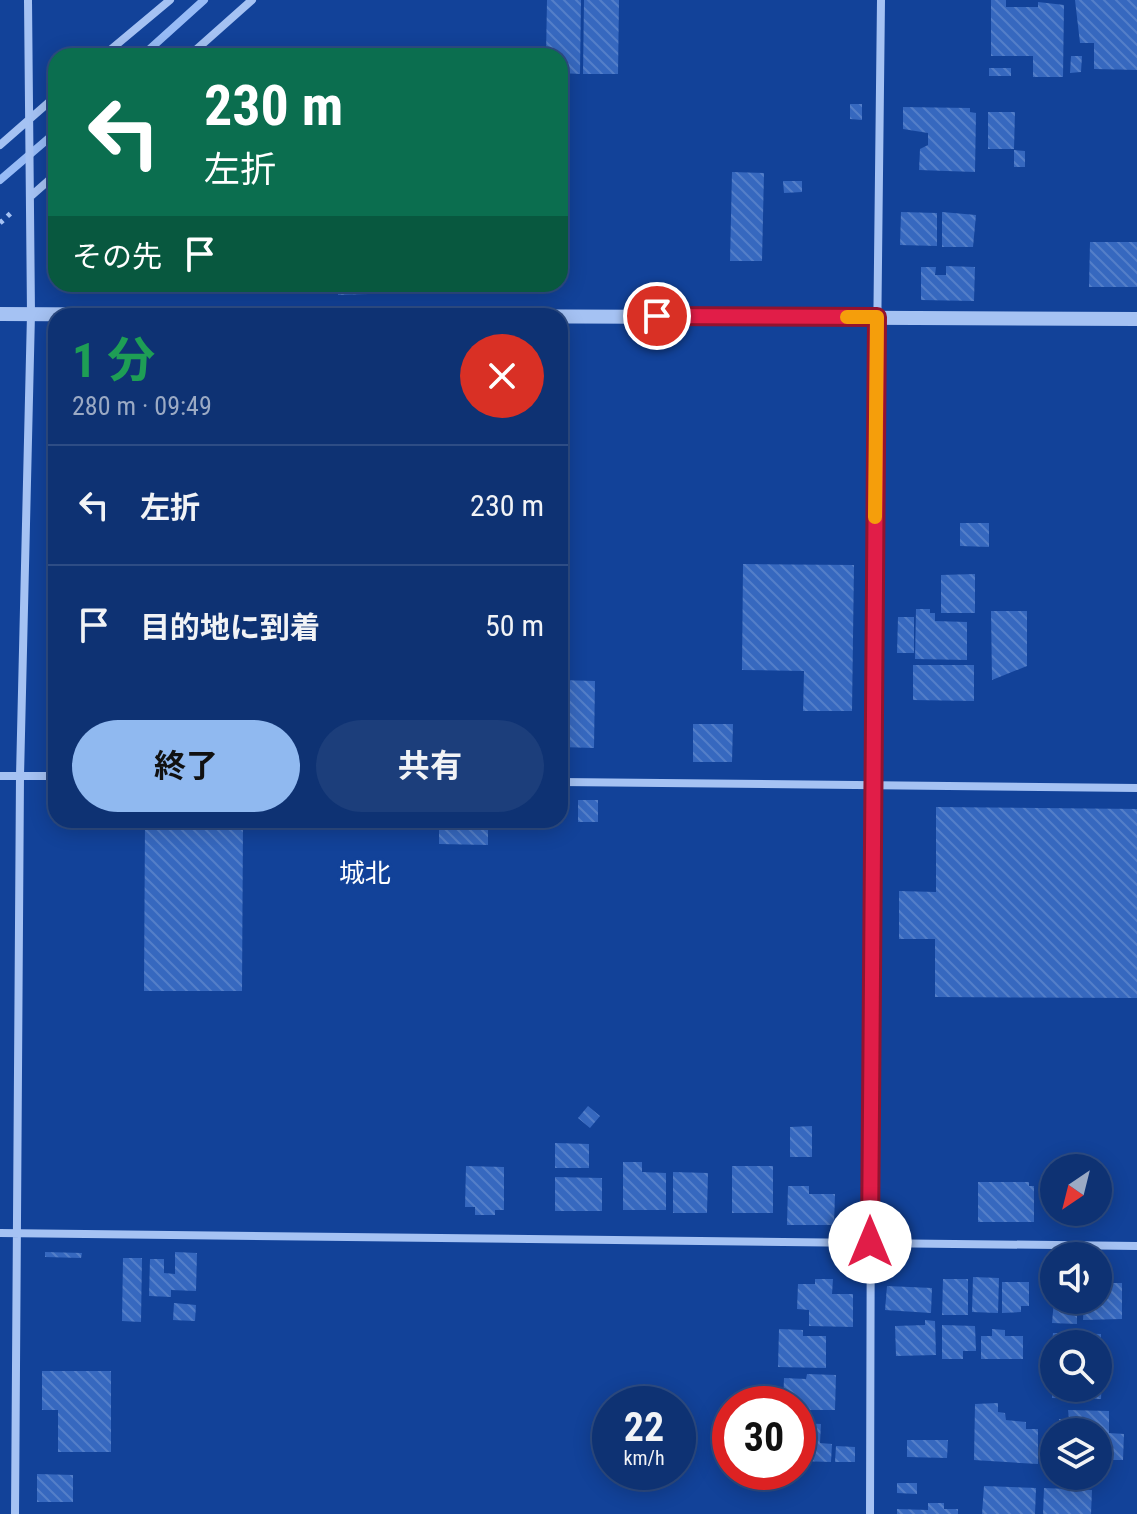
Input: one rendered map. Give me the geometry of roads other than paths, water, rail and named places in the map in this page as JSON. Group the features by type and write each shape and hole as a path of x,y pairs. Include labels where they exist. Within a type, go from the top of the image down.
{"street":[{"path":"15,1514 20,776 31,314 32,116 28,0"},
{"path":"113,48 170,0"},
{"path":"198,48 252,0"},
{"path":"870,1514 872,786 881,0"},
{"path":"0,145 48,103"},
{"path":"31,196 48,181"},
{"path":"0,314 48,314"},
{"path":"568,316 1137,319"},
{"path":"0,776 48,776"},
{"path":"568,782 1137,788"},
{"path":"0,1233 1137,1246"}],"waterway":[{"path":"151,48 204,0"},
{"path":"0,180 48,139"}],"district":[{"name":"城北","path":"365,873"}]}
